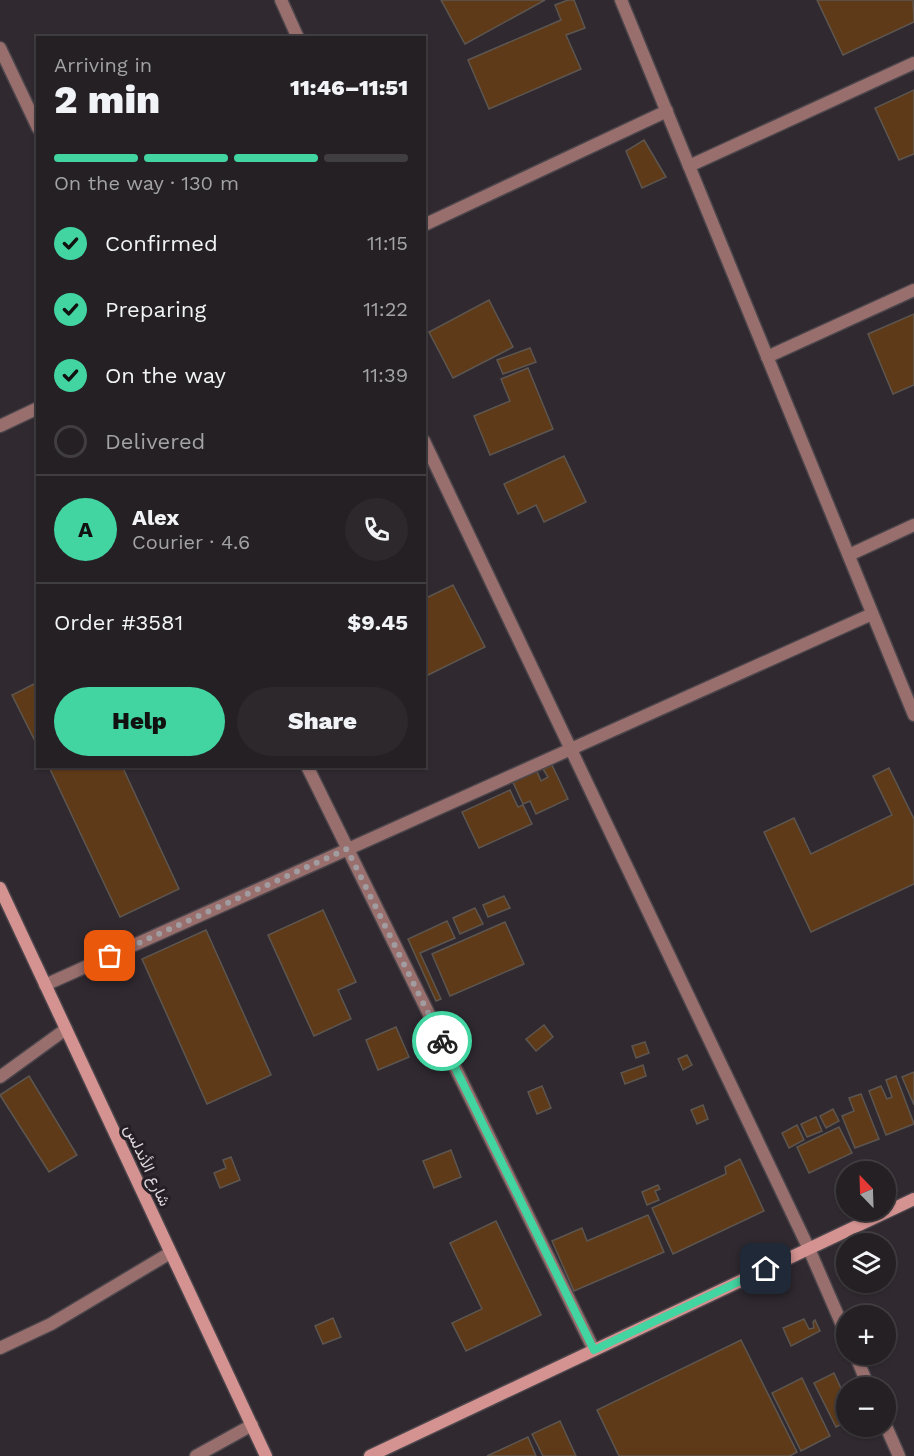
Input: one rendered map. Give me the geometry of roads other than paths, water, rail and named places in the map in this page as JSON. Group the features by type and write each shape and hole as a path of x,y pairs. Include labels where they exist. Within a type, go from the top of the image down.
{"main road":[{"name":"شارع الأندلس","path":"0,888 266,1456"},
{"path":"370,1456 914,1199"}],"street":[{"path":"281,0 297,36"},
{"path":"621,0 914,715"},
{"path":"0,48 36,125"},
{"path":"689,166 914,63"},
{"path":"426,224 667,111"},
{"path":"767,357 914,290"},
{"path":"0,426 36,409"},
{"path":"426,445 809,1249 836,1311"},
{"path":"849,555 914,525"},
{"path":"45,985 872,614"},
{"path":"308,768 594,1350"},
{"path":"0,1077 66,1029"},
{"path":"0,1348 51,1324 170,1253"},
{"path":"196,1456 252,1425"},
{"path":"891,1437 899,1456"}]}
